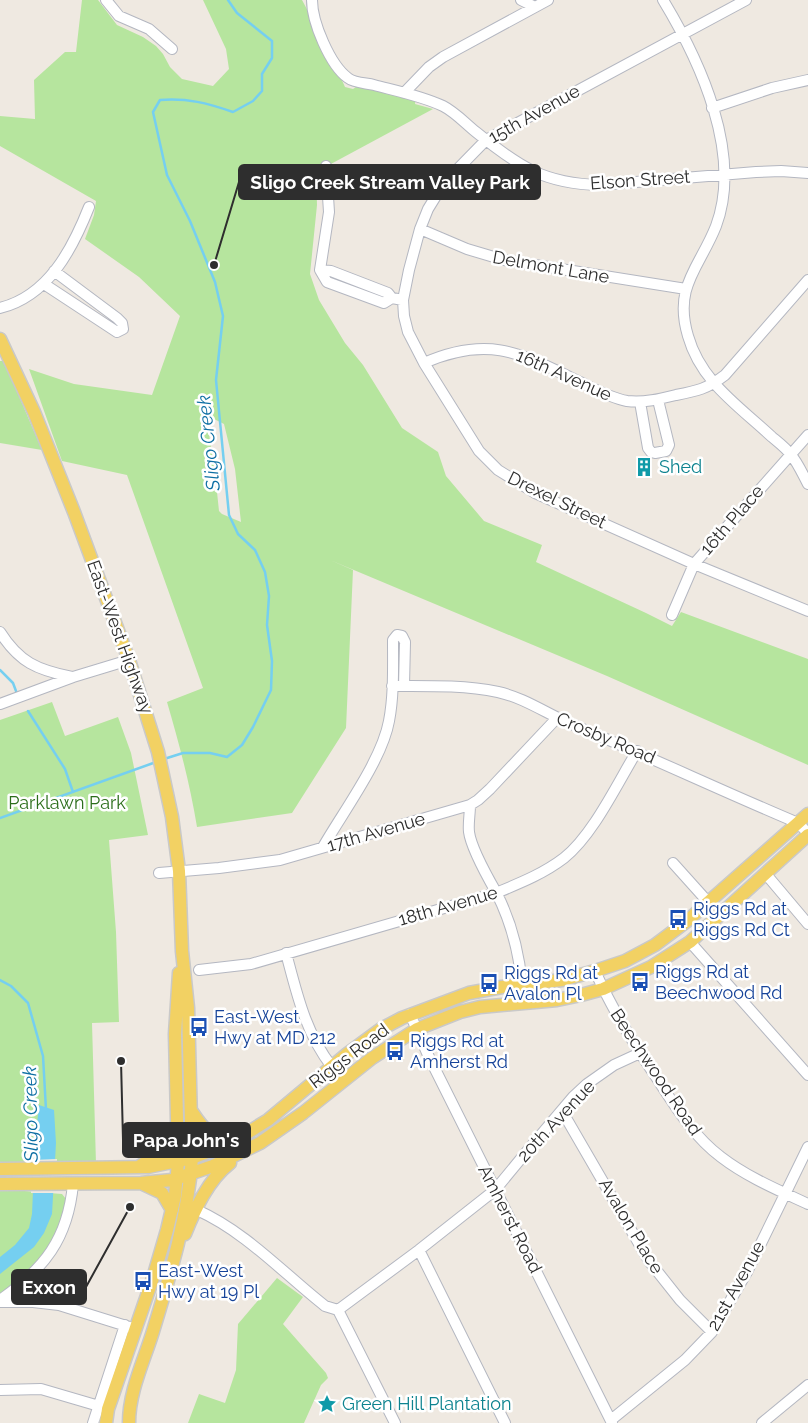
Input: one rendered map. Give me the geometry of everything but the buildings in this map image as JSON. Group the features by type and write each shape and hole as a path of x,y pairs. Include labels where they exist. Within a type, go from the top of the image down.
{"main road":[{"name":"East-West Highway","path":"0,339 34,412 129,660 163,773 179,871 182,951 187,990 192,1111 191,1174 175,1260 133,1393 129,1423"},
{"name":"Riggs Road","path":"0,1169 136,1168 178,1162 231,1143 254,1130 381,1029 410,1014 470,993 562,980 596,971 625,961 661,941 687,921 803,818"},
{"name":"Riggs Road","path":"0,1184 141,1183 178,1178 213,1166 250,1149 303,1113 372,1058 417,1029 460,1012 480,1007 557,1000 603,989 651,967 690,942 808,834"},
{"name":"East-West Highway","path":"104,1423 103,1408 131,1327 153,1278 172,1210 178,1178 175,1034 178,979 182,951"},
{"path":"192,1111 203,1128 216,1137 235,1137 254,1130"},
{"path":"136,1168 161,1152 178,1124"},
{"path":"175,1260 189,1224 216,1176 250,1149"},
{"path":"141,1183 155,1188 162,1193 172,1210"},
{"path":"152,1335 148,1323 155,1296 153,1278"},
{"path":"122,1423 133,1393 129,1379 142,1343 140,1335 131,1327"}],"street":[{"path":"106,0 119,16 149,29 172,49"},
{"name":"Elson Street","path":"312,0 314,17 325,44 336,64 349,79 404,93 444,106 505,155 536,173 551,179 574,184 600,185 781,171 808,173"},
{"path":"521,0 535,7"},
{"path":"404,93 429,67 443,57 548,0"},
{"path":"663,0 683,34 702,76 720,141 724,175 720,210 715,226 695,265 686,289 684,307 688,336 698,360 715,384 726,397 791,454 808,484"},
{"name":"15th Avenue","path":"397,299 409,270 420,229 428,209 444,183 486,140 746,0"},
{"path":"712,108 772,88 808,80"},
{"path":"326,166 329,212 320,270 331,271 388,293 397,299"},
{"path":"0,308 22,300 44,284 78,236 89,207"},
{"name":"Delmont Lane","path":"420,229 467,249 504,260 686,289"},
{"path":"44,284 117,332 123,328 118,318 54,271"},
{"name":"16th Avenue","path":"424,363 443,354 458,350 482,348 504,350 537,361 618,399 640,402 658,400 715,384 808,280"},
{"name":"Drexel Street","path":"397,299 408,332 424,363 479,451 498,470 535,493 694,564 808,611"},
{"path":"640,402 648,448 651,452 661,453 666,451 669,445 658,400"},
{"name":"16th Place","path":"672,615 694,564 808,434"},
{"path":"0,632 12,648 28,663 52,673 73,677"},
{"path":"323,847 372,763 385,736 389,722 394,640 398,635 402,636 405,642 404,686"},
{"path":"0,704 73,677 129,660"},
{"name":"Crosby Road","path":"392,686 468,688 499,693 525,701 557,718 803,818 808,834"},
{"name":"17th Avenue","path":"159,873 280,860 470,805 490,789 557,718"},
{"name":"18th Avenue","path":"200,970 244,965 496,893 532,878 558,863 572,851 590,829 636,751"},
{"path":"470,805 469,833 515,940 522,985"},
{"path":"673,863 708,902"},
{"path":"765,873 808,924"},
{"path":"690,942 808,1075"},
{"path":"286,953 309,1030 317,1047 332,1067"},
{"name":"Beechwood Road","path":"596,971 603,989 640,1053 684,1120 700,1139 739,1170 808,1204"},
{"name":"Amherst Road","path":"410,1014 428,1055 612,1422"},
{"name":"20th Avenue","path":"338,1310 419,1250 495,1190 587,1084 614,1065 640,1053"},
{"name":"Avalon Place","path":"562,1111 649,1261 680,1300 712,1332"},
{"name":"21st Avenue","path":"612,1422 685,1360 712,1332 747,1272 808,1147"},
{"path":"0,1301 31,1276 59,1241 69,1211 73,1184"},
{"path":"196,1210 247,1240 325,1306 338,1310 395,1423"},
{"path":"419,1250 505,1423"},
{"path":"31,1276 43,1294 59,1305"},
{"path":"0,1301 59,1305 131,1327"},
{"path":"762,1423 808,1385"},
{"path":"0,1390 41,1389 103,1408 93,1423"}],"green space":[{"path":"82,0 98,0 117,25 143,37 156,46 170,67 182,79 213,86 229,69 226,49 203,0 302,0 325,43 345,87 353,89 356,87 416,97 415,104 433,109 316,172 317,205 310,274 319,300 345,343 363,365 402,428 438,452 446,476 484,521 542,545 536,562 672,626 681,612 808,659 808,765 607,676 330,560 353,570 346,728 292,813 197,827 184,764 167,702 203,688 127,475 62,461 29,369 74,384 152,395 180,316 139,277 85,239 94,215 96,201 0,146 0,116 35,119 34,80 65,52 76,52","holes":["206,415 224,424 235,469 241,522 219,511"]},
{"path":"0,361 4,361 42,450 0,443"},
{"name":"Parklawn Park","path":"52,702 65,736 118,717 131,753 148,835 109,840 116,932 119,1022 92,1023 96,1164 0,1162 0,720"},
{"path":"0,1189 62,1194 66,1199 62,1225 35,1269 0,1295"},
{"path":"277,1278 303,1297 283,1324 326,1373 328,1378 321,1385 304,1423 188,1423 199,1394 225,1403 236,1370 238,1324"}],"water":[{"path":"39,1105 54,1110 56,1143 52,1214 44,1233 34,1247 0,1274 0,1257 15,1245 29,1228 32,1214"}],"pier":[{"path":"57,1159 56,1193 31,1193 32,1160"}],"waterway":[{"name":"Sligo Creek","path":"164,759 183,753 210,753 227,757 242,745 271,690 272,661 267,625 269,596 265,572 255,550 238,534 229,515 216,380 223,316 215,282 190,221 167,175 153,112 160,100 197,102 233,112 253,101 262,91 262,74 272,58 272,41 237,13 228,0"},
{"path":"0,670 13,683 16,691"},
{"path":"28,711 65,769 73,792"},
{"name":"Sligo Creek","path":"0,818 156,762"},
{"name":"Sligo Creek","path":"0,980 11,986 28,1003 43,1056 46,1110"}],"place":[{"name":"Sligo Creek Stream Valley Park","path":"214,265"},
{"name":"Shed","path":"644,467"},
{"name":"Riggs Rd at Riggs Rd Ct","path":"678,919"},
{"name":"Riggs Rd at Beechwood Rd","path":"640,982"},
{"name":"Riggs Rd at Avalon Pl","path":"489,983"},
{"name":"East-West Hwy at MD 212","path":"199,1027"},
{"name":"Riggs Rd at Amherst Rd","path":"395,1051"},
{"name":"Papa John's","path":"121,1061"},
{"name":"Exxon","path":"130,1207"},
{"name":"East-West Hwy at 19 Pl","path":"143,1281"},
{"name":"Green Hill Plantation","path":"327,1404"}]}
